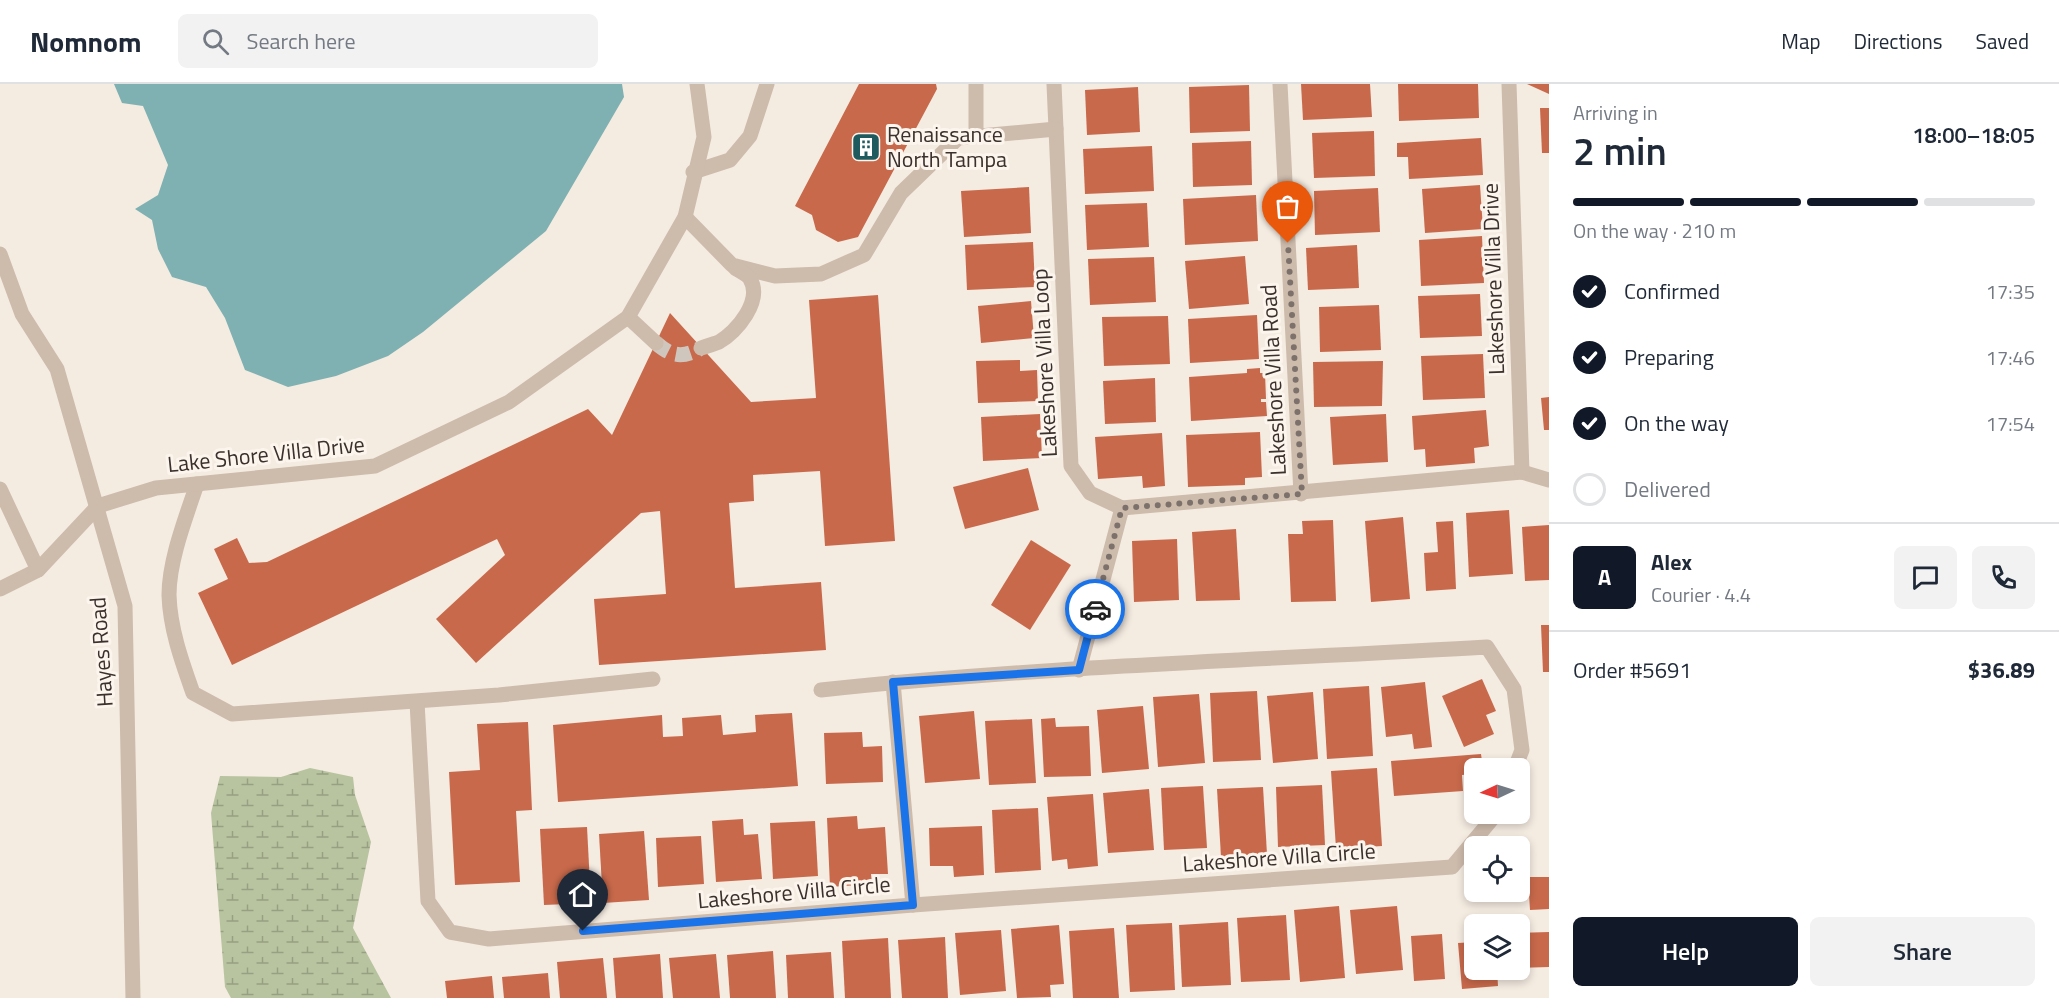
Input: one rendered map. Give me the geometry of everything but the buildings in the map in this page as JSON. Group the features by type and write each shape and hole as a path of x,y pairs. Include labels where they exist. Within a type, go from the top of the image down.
{"street":[{"name":"Lake Shore Villa Drive","path":"98,506 156,488 375,466 508,402 628,317 685,217 693,172 704,137 696,84"},
{"path":"693,172 730,160 750,136 767,84"},
{"path":"976,84 976,136"},
{"name":"Lakeshore Villa Loop","path":"1054,84 1071,466 1090,493 1122,508 1302,494 1522,472 1549,480"},
{"name":"Lakeshore Villa Road","path":"1280,84 1302,494"},
{"name":"Lakeshore Villa Drive","path":"1509,84 1522,472"},
{"path":"732,265 775,276 821,274 864,255 902,193 958,138 1056,129"},
{"path":"685,217 732,265 750,278 754,294 739,325 721,341 701,348"},
{"name":"Hayes Road","path":"0,254 22,314 57,369 125,606 133,998"},
{"path":"628,317 656,343"},
{"path":"197,484 179,540 169,594 177,648 193,693 232,714 417,702 653,679"},
{"path":"0,489 38,570"},
{"path":"0,589 38,570 98,506"},
{"path":"1079,670 1122,508"},
{"path":"821,690 893,682 1487,647 1514,689 1522,750 1519,758"},
{"path":"893,682 913,905"},
{"name":"Lakeshore Villa Circle","path":"417,702 428,901 450,932 489,939 913,905 1452,867 1488,824"}],"green space":[{"path":"310,768 353,777 355,795 371,842 353,928 391,998 231,998 225,987 211,813 220,776 281,777"}],"water":[{"path":"114,84 622,84 624,97 546,231 423,332 388,356 336,376 288,387 245,370 225,318 206,287 172,277 158,249 152,220 135,209 158,195 168,165 143,106 122,103"}],"tunnel":[{"path":"656,343 667,351 683,355 701,348"}],"way so far":[{"path":"1095,609 1122,508 1302,494 1288,243"}],"place":[{"name":"Renaissance North Tampa","path":"866,147"}],"route":[{"path":"583,931 913,905 893,682 1079,670 1095,609"}]}
